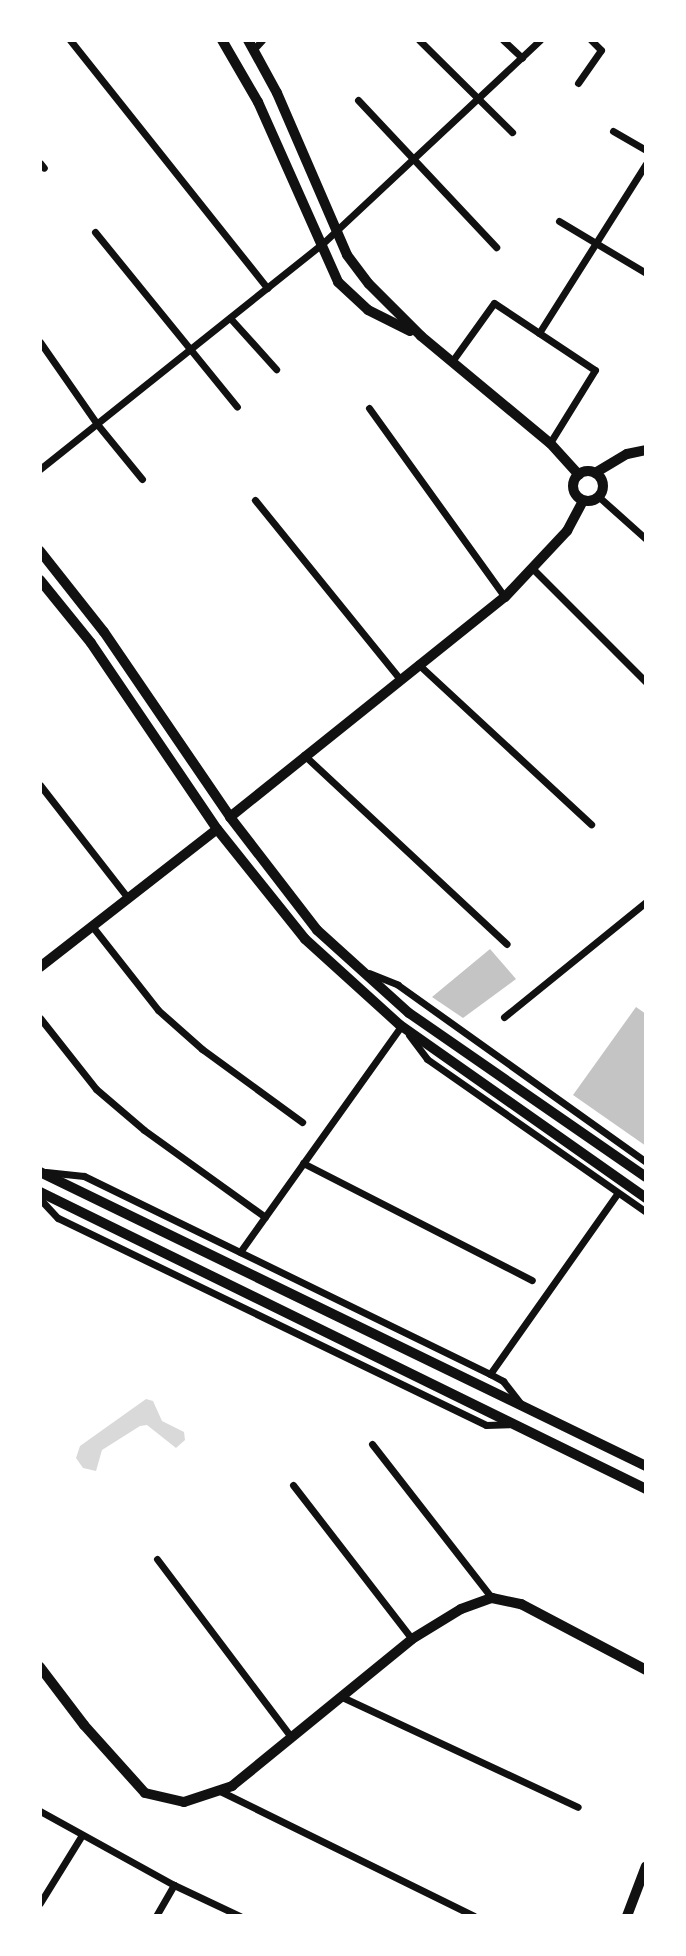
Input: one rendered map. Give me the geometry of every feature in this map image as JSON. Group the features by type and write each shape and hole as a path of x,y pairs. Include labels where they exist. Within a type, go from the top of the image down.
{"main road":[{"path":"40,551 104,632 230,817 317,930 358,968 457,1049 646,1177"},
{"path":"40,580 91,643 217,829 305,939 400,1025 646,1198"},
{"path":"217,829 230,817"},
{"path":"40,1172 646,1466"},
{"path":"40,1192 646,1489"},
{"path":"626,1916 646,1866"}],"street":[{"path":"70,40 267,288"},
{"path":"222,40 258,102 338,282 358,300 421,336 453,360 551,443 579,475"},
{"path":"262,40 251,45 337,231 369,284 421,336"},
{"path":"419,40 512,132"},
{"path":"503,40 522,58"},
{"path":"40,469 321,245 540,40"},
{"path":"578,83 601,50 591,40"},
{"path":"358,100 496,247"},
{"path":"613,131 646,150"},
{"path":"540,333 646,164"},
{"path":"559,221 646,273"},
{"path":"96,232 237,407"},
{"path":"453,360 494,303 595,370 551,443"},
{"path":"230,318 275,369"},
{"path":"40,342 97,424 142,479"},
{"path":"369,408 505,597"},
{"path":"579,475 595,473 627,454 646,450"},
{"path":"595,473 603,484 599,497"},
{"path":"579,475 573,486 583,501"},
{"path":"230,817 399,678 505,597 534,570 567,531 583,501 599,497"},
{"path":"599,497 646,540"},
{"path":"255,500 399,678"},
{"path":"534,570 646,682"},
{"path":"418,664 591,824"},
{"path":"304,755 507,944"},
{"path":"40,785 128,898"},
{"path":"40,967 217,829"},
{"path":"503,1017 646,902"},
{"path":"92,926 158,1010 202,1049 302,1122"},
{"path":"358,968 398,985 646,1162"},
{"path":"40,1018 96,1089 144,1130 265,1217"},
{"path":"240,1252 400,1025 428,1059 646,1212"},
{"path":"303,1163 532,1280"},
{"path":"40,1172 84,1176 490,1374 503,1381 523,1407"},
{"path":"490,1374 617,1194"},
{"path":"40,1199 58,1218 486,1425 513,1424"},
{"path":"372,1444 492,1598"},
{"path":"293,1485 412,1639"},
{"path":"157,1559 291,1737"},
{"path":"40,1667 84,1725 145,1793 184,1802 220,1791 412,1639 461,1609 492,1598 521,1604 646,1670"},
{"path":"342,1697 578,1807"},
{"path":"220,1791 474,1916"},
{"path":"40,1811 174,1885 240,1916"},
{"path":"40,1903 82,1835"},
{"path":"156,1916 174,1885"}],"shaded area":[{"path":"146,1399 153,1401 162,1421 184,1432 185,1440 176,1448 147,1425 140,1426 102,1450 96,1471 83,1468 76,1458 80,1446"}],"building":[{"path":"490,949 516,979 463,1018 432,997"},
{"path":"636,1007 646,1014 646,1146 573,1095"}]}
